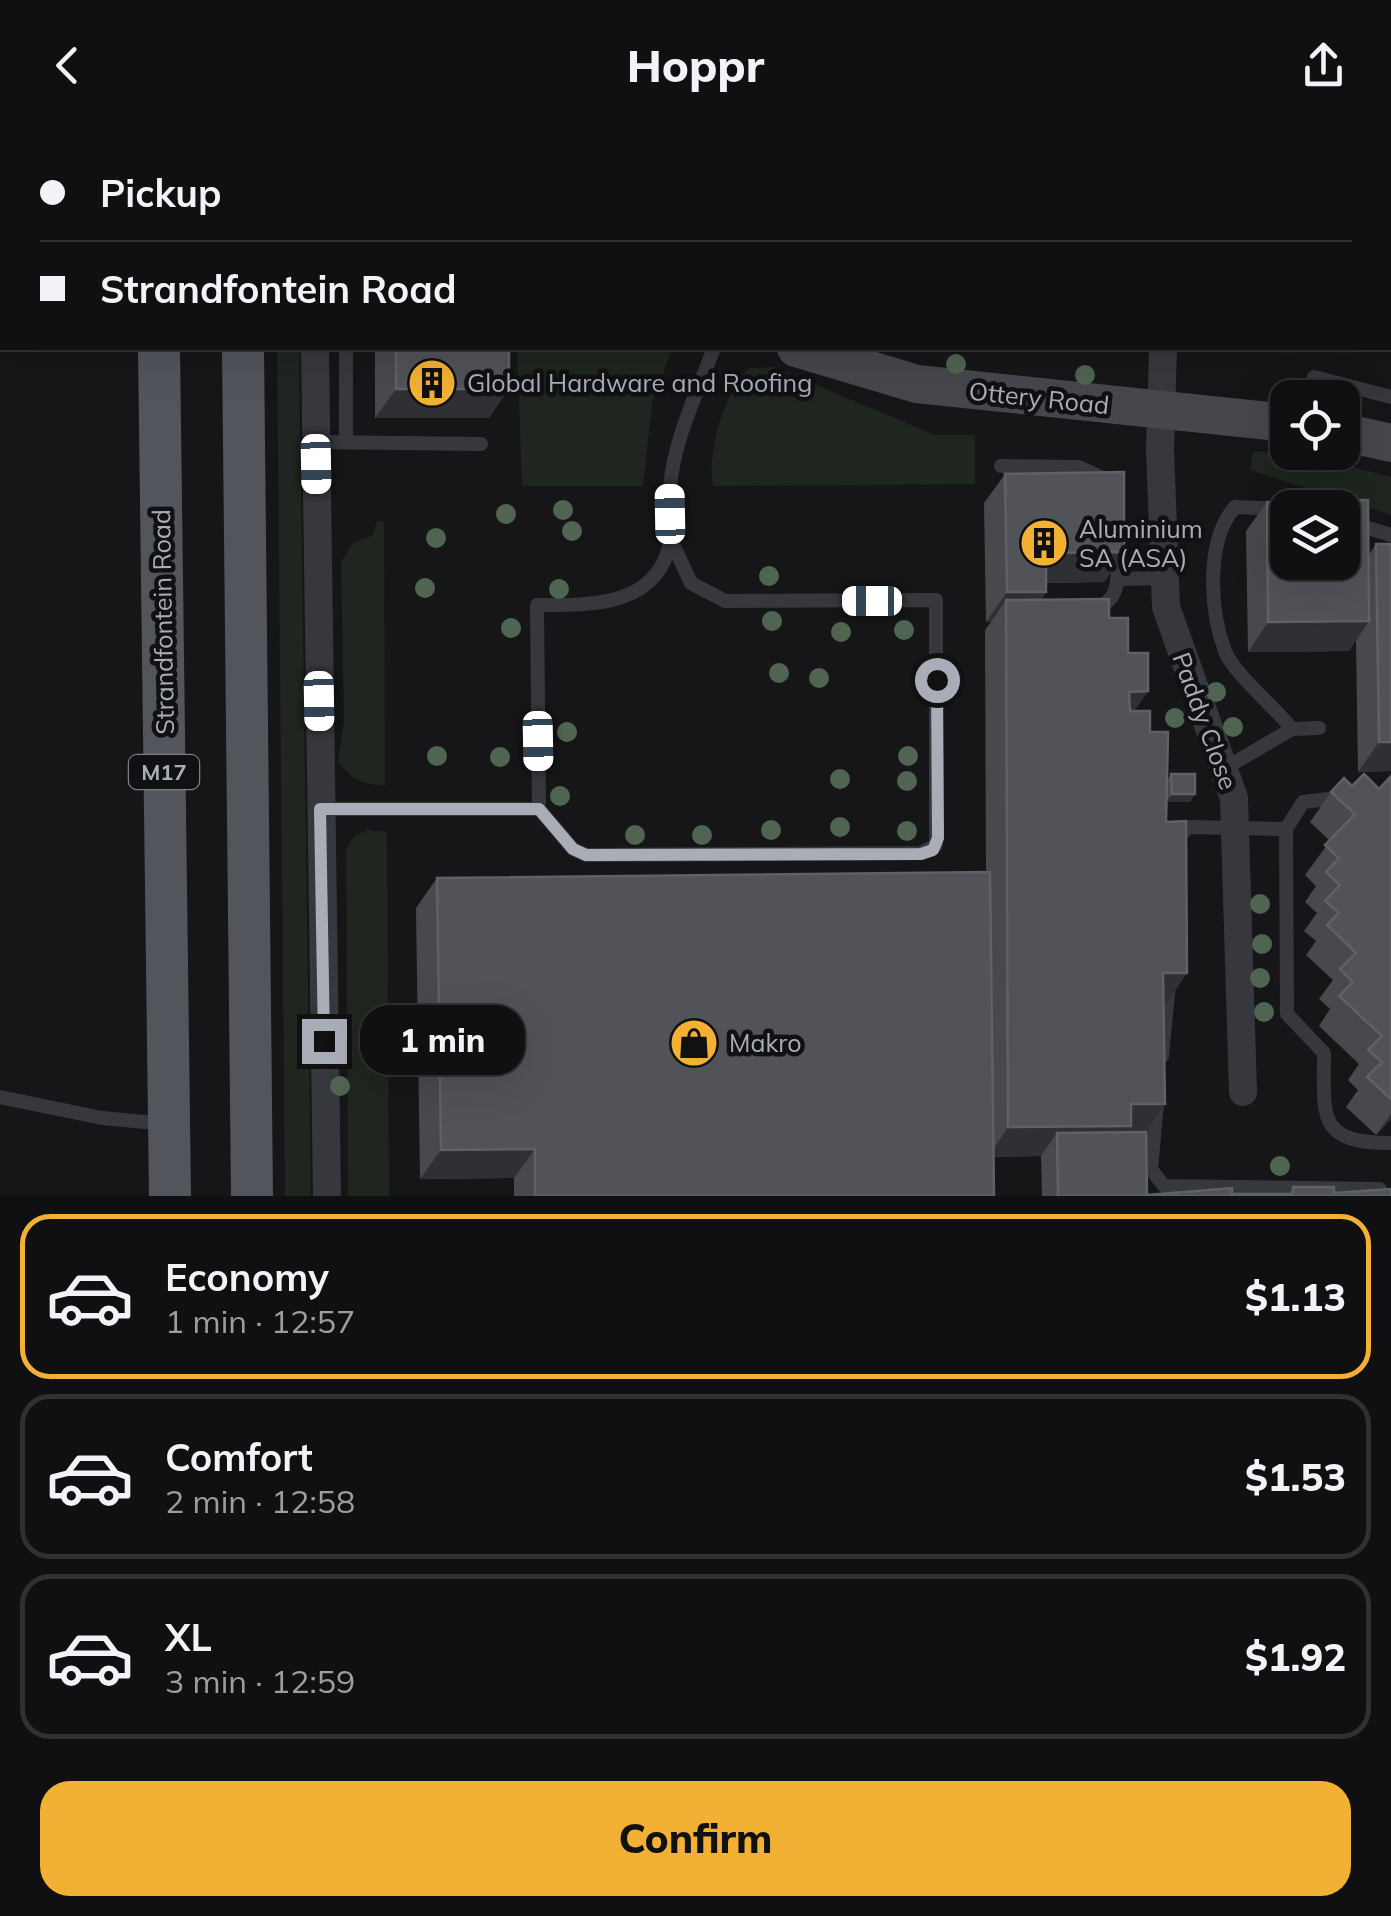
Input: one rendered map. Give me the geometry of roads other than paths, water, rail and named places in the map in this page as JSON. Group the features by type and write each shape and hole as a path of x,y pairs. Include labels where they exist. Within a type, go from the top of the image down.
{"main road":[{"name":"Strandfontein Road","path":"159,350 170,1196"},
{"path":"243,350 252,1196"}],"street":[{"path":"315,350 326,1196"},
{"name":"Ottery Road","path":"803,350 916,384 1270,421"},
{"name":"Paddy Close","path":"1163,350 1163,578 1172,632 1226,767 1237,828 1243,1092"},
{"path":"1360,436 1391,443"}],"lane":[{"path":"346,350 346,442"},
{"path":"670,540 691,583 725,601 936,600 936,844 921,854 586,855 573,849 539,809 537,605 602,605 636,592 664,561 670,540 670,489 676,456 713,350"},
{"path":"1314,378 1391,398"},
{"path":"316,442 481,444"},
{"path":"1002,466 1079,467 1104,475 1114,483 1117,495"},
{"path":"1270,508 1235,507 1227,515 1210,576 1226,654 1292,729"},
{"path":"1360,526 1391,535"},
{"path":"1078,609 1105,606 1116,592 1117,529"},
{"path":"1118,579 1163,578"},
{"path":"1226,767 1292,729 1319,728"},
{"path":"1357,796 1312,798 1296,809 1286,829 1287,1014 1324,1053 1324,1114 1333,1130 1349,1140 1391,1142"},
{"path":"320,809 539,809"},
{"path":"1169,856 1180,833 1188,827 1286,829"},
{"path":"1159,1076 1169,965"},
{"path":"1158,1094 1151,1170 1164,1186 1380,1188"},
{"path":"0,1097 102,1118 170,1124"}],"place":[{"name":"Global Hardware and Roofing","path":"432,383"},
{"name":"Aluminium SA (ASA)","path":"1044,543"},
{"name":"Makro","path":"694,1043"}]}
